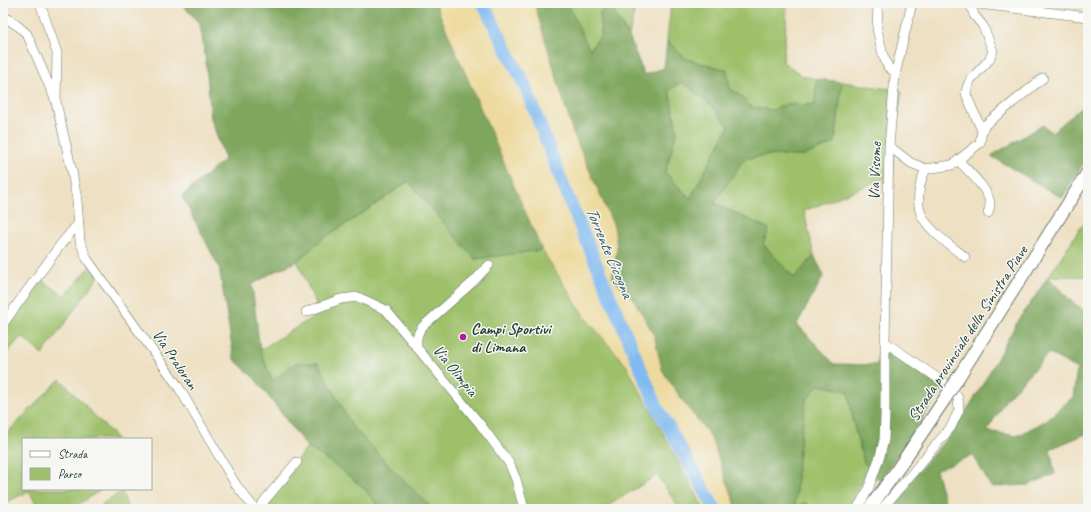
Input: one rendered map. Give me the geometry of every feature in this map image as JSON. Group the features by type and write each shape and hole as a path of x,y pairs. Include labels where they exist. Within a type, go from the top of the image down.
{"main road":[{"name":"Strada provinciale della Sinistra Piave","path":"869,509 895,473 956,381 1088,172"}],"street":[{"name":"Via Praloran","path":"40,3 57,54 56,102"},
{"path":"878,3 877,30 883,55 888,67 896,73"},
{"name":"Via Visome","path":"857,509 868,490 884,440 889,146 896,73 912,3"},
{"path":"982,132 966,94 967,87 971,79 989,60 993,51 983,26 974,14 970,3 1088,17"},
{"name":"Via Praloran","path":"3,16 27,34 56,102 72,171 77,200 80,241 86,259 178,386 232,479 255,509"},
{"path":"889,146 911,163 926,169 952,165 980,143 985,125 1043,78"},
{"path":"958,160 987,194 990,204 988,213"},
{"path":"926,169 921,178 919,191 919,204 923,218 942,238 965,257"},
{"path":"3,324 61,244 78,224"},
{"name":"Via Olimpia","path":"489,265 474,281 422,327 418,332 416,339 417,346 480,424 509,463 516,479 524,509"},
{"path":"306,312 341,299 358,297 386,310 417,346"},
{"path":"882,509 951,427 959,410 958,398 946,384 885,342"},
{"path":"259,509 297,462"}],"green space":[{"path":"181,3 435,3 542,250 475,259 408,181 360,215 322,239 297,261 270,274 252,285 260,350 272,382 295,363 318,363 352,426 393,470 433,509 381,509 363,487 332,463 307,447 256,380 234,359 219,267 182,196 225,159 211,119 206,63 200,24"},
{"path":"534,3 567,3 590,50 601,35 600,12 610,6 629,36 644,75 664,68 667,41 686,59 727,70 730,89 741,96 751,107 773,110 787,104 815,105 817,79 842,82 835,143 802,156 767,155 744,159 714,203 769,229 763,244 794,278 814,256 824,275 797,324 834,364 877,365 878,346 887,347 943,388 880,481 864,462 854,426 848,391 818,385 806,400 798,458 795,507 806,502 813,509 737,509 731,489 684,403 662,370 654,335 634,300 612,278 617,248 614,227 573,133","holes":["682,82 710,104 729,126 690,199 665,172 677,131 669,90"]},
{"path":"567,3 636,3 629,36 610,6 600,12 601,35 589,50"},
{"path":"671,3 783,3 787,11 783,62 803,76 817,79 815,105 787,104 773,110 751,107 741,96 730,89 727,70 686,59 667,41"},
{"path":"682,81 710,104 729,126 690,199 665,172 677,131 669,90"},
{"path":"842,82 902,91 894,143 893,175 804,211 814,256 794,278 763,244 769,229 714,203 744,159 767,155 802,156 835,143"},
{"path":"1086,103 1088,103 1088,156 1062,198 991,156 1043,125 1052,133"},
{"name":"Campi Sportivi di Limana","path":"409,181 475,259 542,250 584,316 626,365 704,509 680,509 657,475 603,509 433,509 393,470 352,426 318,363 295,363 273,382 260,350 320,313 297,261 322,239"},
{"path":"1088,216 1088,276 1048,277"},
{"path":"95,261 101,273 42,355 22,336 3,357 3,330 40,279 65,296"},
{"path":"1048,277 1071,301 1088,313 1088,433 1050,449 1055,474 1028,485 991,487 973,455 936,470 947,509 885,509 954,430 979,391 1015,326","holes":["1049,353 1077,369 1073,397 1045,421 1017,436 987,431 1006,399"]},
{"path":"60,379 116,438 22,438 22,490 100,490 72,509 39,509 29,491 3,504 3,437"},
{"path":"818,385 848,391 854,426 864,462 868,467 860,486 847,509 813,509 806,502 795,507 798,458 806,400"},
{"path":"307,447 332,463 363,487 381,509 258,509"},
{"path":"122,491 128,509 106,509 102,504"}],"sand":[{"path":"435,3 534,3 573,133 614,227 617,248 612,278 634,300 654,335 662,370 684,403 710,436 737,509 704,509 626,365 584,316 542,250"}],"waterway":[{"name":"Torrente Cicogna","path":"483,3 525,86 567,195 657,407 715,509"}],"place":[{"name":"Campi Sportivi di Limana","path":"463,337"}]}
